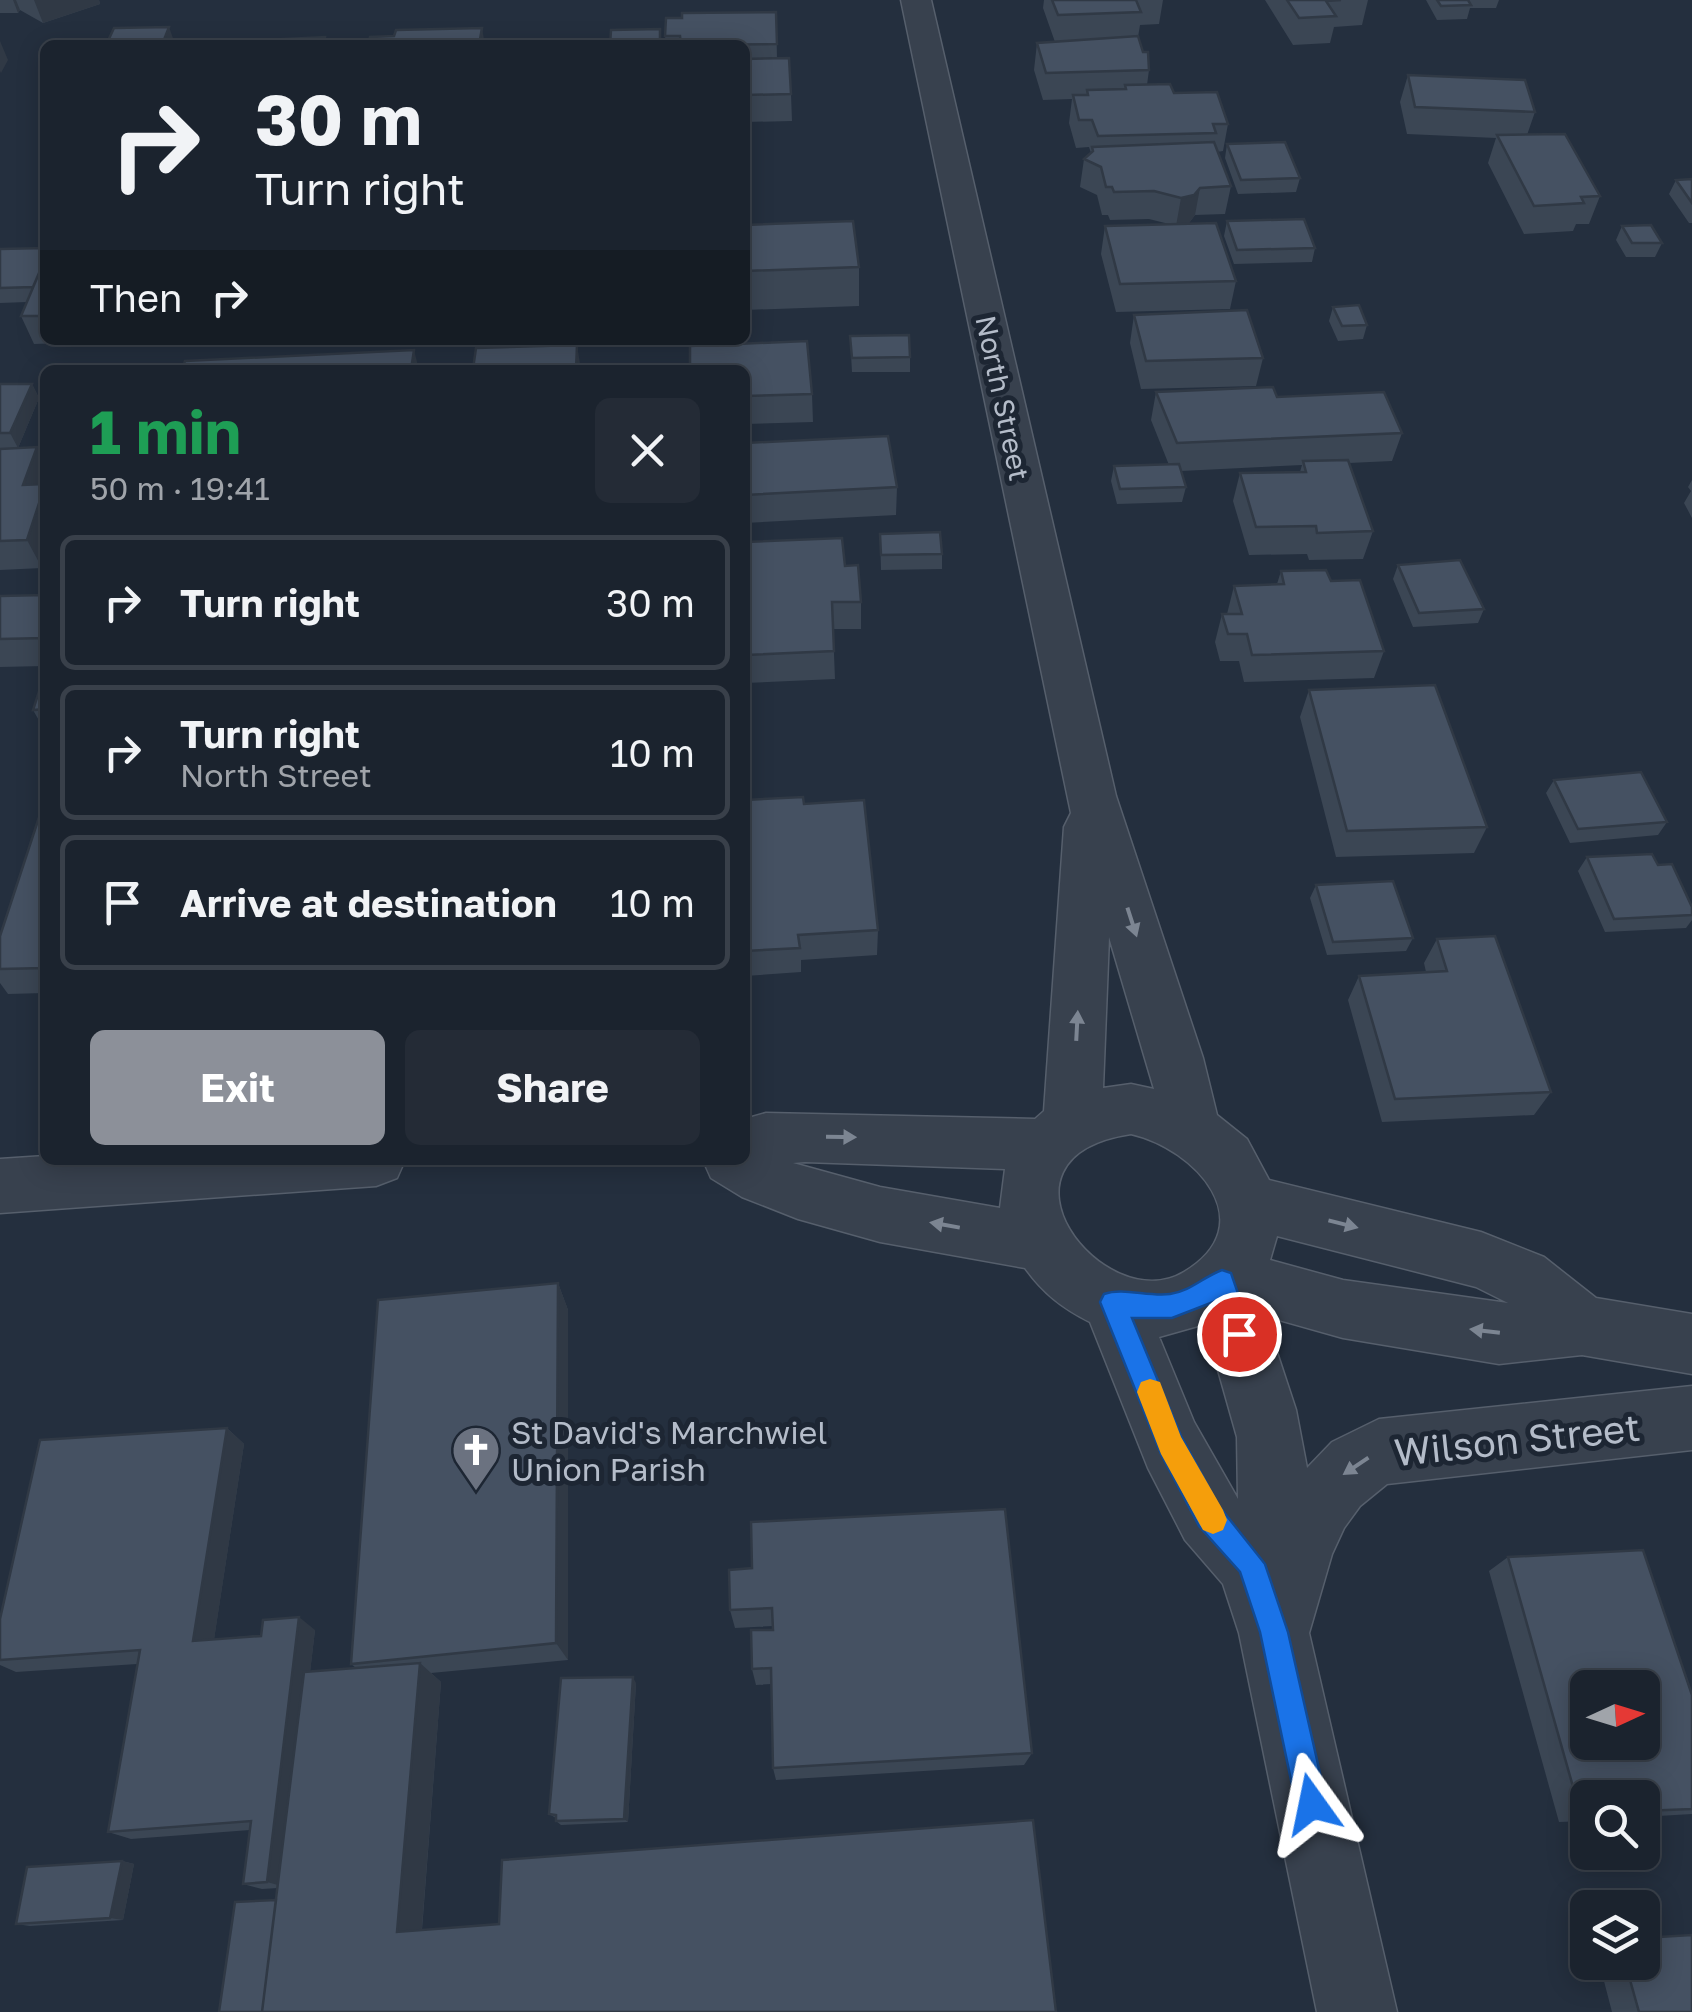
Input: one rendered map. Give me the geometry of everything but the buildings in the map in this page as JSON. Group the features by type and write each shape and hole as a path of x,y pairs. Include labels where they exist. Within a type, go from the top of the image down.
{"street":[{"name":"North Street","path":"916,0 1091,796 1176,1058 1191,1127"},
{"name":"North Street","path":"1060,1134 1091,796"},
{"path":"750,1144 805,1136 1060,1134 1100,1113 1131,1110 1162,1115 1191,1127 1217,1148 1238,1174 1248,1202 1248,1230 1242,1255 1225,1280 1200,1298 1172,1306 1143,1308 1113,1302 1083,1289 1058,1268 1040,1243 1029,1208 1032,1175 1060,1134"},
{"path":"0,1186 304,1165"},
{"path":"739,1165 759,1180 804,1194 1040,1243"},
{"path":"1248,1202 1481,1260 1522,1276 1582,1325"},
{"path":"1225,1280 1343,1309 1499,1334 1582,1325 1692,1344"},
{"path":"1225,1280 1265,1423 1274,1480 1270,1509 1251,1564"},
{"path":"1113,1302 1178,1459 1209,1516 1251,1564 1274,1632 1357,2012"},
{"name":"Wilson Street","path":"1274,1632 1297,1557 1316,1514 1336,1480 1357,1461 1379,1452 1692,1418"}],"slow traffic":[{"path":"1150,1392 1171,1445 1213,1520"}],"place":[{"name":"St David's Marchwiel Union Parish","path":"476,1492"}],"route":[{"path":"1239,1334 1222,1282 1200,1298 1172,1306 1143,1308 1113,1302 1171,1445 1209,1516 1251,1564 1274,1632 1312,1804"}]}
